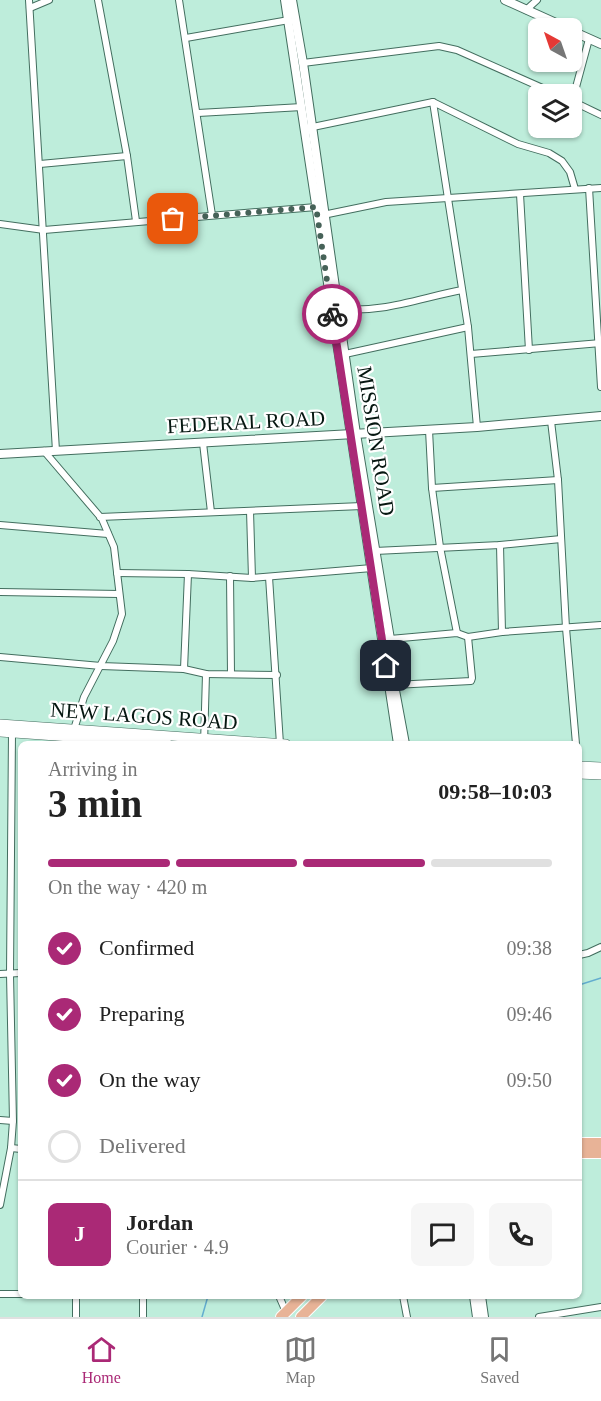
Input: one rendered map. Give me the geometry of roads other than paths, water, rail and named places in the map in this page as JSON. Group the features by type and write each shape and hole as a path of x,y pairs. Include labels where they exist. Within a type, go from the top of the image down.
{"highway":[{"path":"582,1143 601,1143"},
{"path":"582,1153 601,1153"},
{"path":"283,1314 299,1299"},
{"path":"301,1317 319,1299"}],"main road":[{"name":"NEW LAGOS ROAD","path":"0,724 120,741"},
{"name":"NEW LAGOS ROAD","path":"0,732 182,741"},
{"path":"582,766 601,767"},
{"path":"582,774 601,776"}],"street":[{"path":"29,0 56,451"},
{"path":"30,8 49,0"},
{"path":"98,0 127,156 136,221"},
{"path":"180,0 212,215"},
{"name":"MISSION ROAD","path":"285,0 302,107 324,215 345,354 362,506 398,741"},
{"name":"MISSION ROAD","path":"291,0 303,63 316,207 353,434 390,639 394,685 404,741"},
{"path":"505,0 544,18"},
{"path":"526,10 537,0"},
{"path":"186,38 289,20"},
{"path":"582,36 601,44"},
{"path":"577,84 589,39"},
{"path":"303,63 439,46 457,50 534,84"},
{"path":"308,128 433,102 518,144 549,153 562,161 570,172 575,189"},
{"path":"433,102 468,327 477,427"},
{"path":"582,106 601,115"},
{"path":"198,113 302,107"},
{"path":"40,164 127,156"},
{"path":"589,188 598,277 601,387"},
{"path":"324,215 386,202 601,188"},
{"path":"520,194 529,350"},
{"path":"0,224 44,230 316,207"},
{"path":"338,308 376,310 462,290"},
{"path":"345,354 468,327"},
{"path":"471,354 600,343"},
{"name":"FEDERAL ROAD","path":"0,454 477,427 601,416"},
{"path":"551,421 558,480 566,628 576,741"},
{"path":"429,430 432,488 440,547 457,633"},
{"path":"203,443 211,512"},
{"path":"44,451 100,517 114,547 122,614 113,641 84,697 73,736"},
{"path":"432,488 558,480"},
{"path":"100,517 362,506"},
{"path":"250,511 252,579"},
{"path":"0,525 108,534"},
{"path":"375,551 500,545 561,539"},
{"path":"500,545 502,632"},
{"path":"117,573 188,574 252,579 372,568"},
{"path":"184,669 188,574"},
{"path":"230,576 231,674"},
{"path":"269,577 280,741"},
{"path":"0,592 119,594"},
{"path":"390,639 457,633 468,637 502,632 601,625"},
{"path":"394,685 471,681 468,637"},
{"path":"0,657 101,666 184,669 206,674 277,675"},
{"path":"204,741 206,674"},
{"path":"0,1205 11,1148 13,1121 10,974 12,733"},
{"path":"582,954 601,947"},
{"path":"0,974 18,973"},
{"path":"0,1120 13,1121"},
{"path":"11,1148 18,1149"},
{"path":"0,1294 18,1294"},
{"path":"76,1299 76,1317"},
{"path":"143,1299 143,1317"},
{"path":"280,1299 283,1314"},
{"path":"403,1299 406,1317"},
{"path":"474,1299 477,1317"},
{"path":"482,1299 484,1317"},
{"path":"539,1317 601,1307"},
{"path":"592,1309 592,1317"}],"waterway":[{"path":"582,984 601,978"},
{"path":"202,1317 207,1299"}]}
